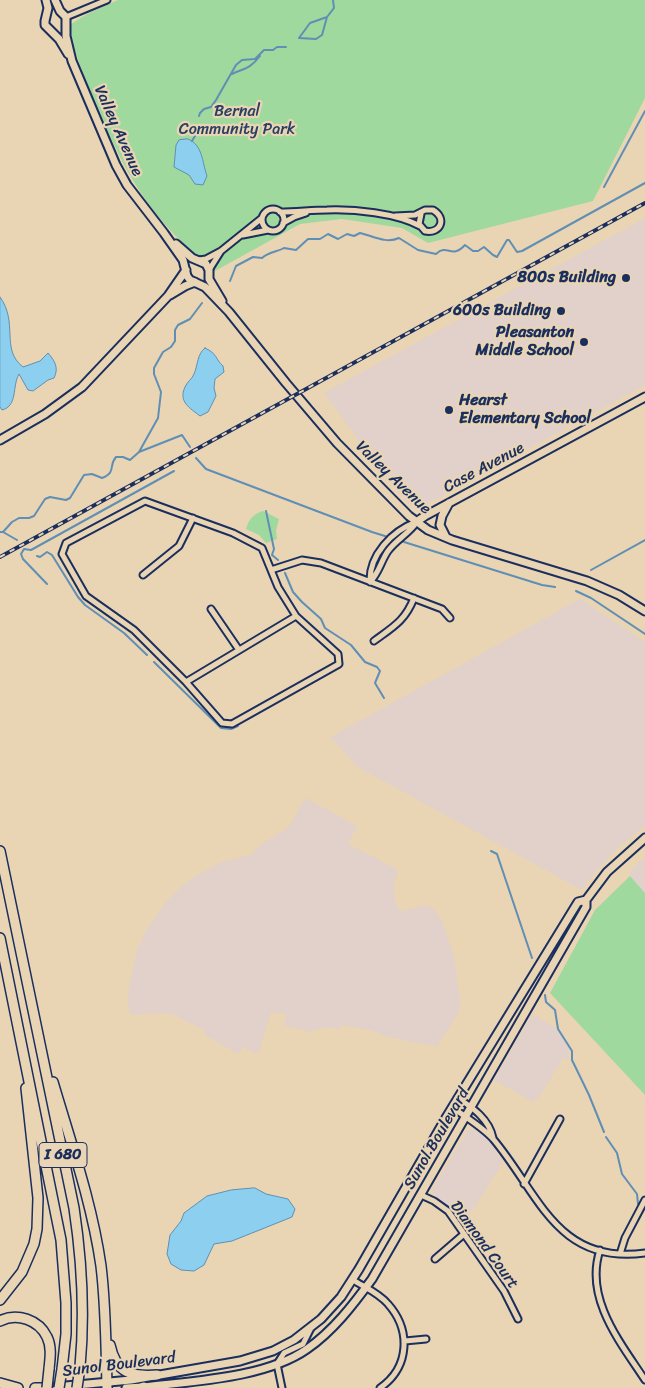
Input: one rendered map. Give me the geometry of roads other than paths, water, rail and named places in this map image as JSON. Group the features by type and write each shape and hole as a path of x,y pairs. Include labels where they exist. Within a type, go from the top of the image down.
{"highway":[{"name":"I 680","path":"0,851 79,1239 83,1303 80,1367 77,1388"},
{"name":"I 680","path":"0,938 61,1240 66,1303 66,1334 59,1388"},
{"path":"35,1022 90,1209 102,1272 107,1385"},
{"path":"0,1300 22,1272 34,1244 37,1228 38,1198 25,1094 27,1073"},
{"path":"0,1321 14,1317 25,1318 36,1324 48,1338 50,1348 47,1388"},
{"path":"106,1335 112,1353 123,1369 130,1374 140,1377 157,1376"},
{"path":"0,1383 18,1388"},
{"path":"35,1388 42,1388"}],"street":[{"name":"Valley Avenue","path":"46,0 47,13 44,21 45,25 59,39 72,61 116,165 137,200 183,260 186,269"},
{"path":"55,0 63,14"},
{"path":"47,13 56,10 63,14 107,0"},
{"name":"Valley Avenue","path":"63,14 72,61"},
{"path":"51,30 59,31 65,26"},
{"path":"0,440 45,414 82,387 168,296 190,262 206,259 221,250 262,218 269,209 280,212 314,210 350,211 386,216 411,216 420,214 425,210 433,210 440,215 439,227 433,232 425,231 420,226 418,220 420,214"},
{"path":"240,236 277,230 283,223 294,217 314,210"},
{"path":"280,212 283,216 283,223"},
{"path":"386,216 420,226"},
{"path":"262,218 262,224 268,230"},
{"name":"Valley Avenue","path":"164,233 188,255 197,260"},
{"path":"168,296 185,286 206,279 221,250"},
{"path":"197,260 206,264 208,272"},
{"path":"186,269 190,280 196,283"},
{"name":"Valley Avenue","path":"208,272 210,282 229,312"},
{"name":"Valley Avenue","path":"196,283 204,287 229,312 337,443 416,522 448,539 587,580 620,595 645,611"},
{"name":"Case Avenue","path":"370,582 370,572 380,550 406,526 645,397"},
{"path":"145,501 193,518 233,532 262,548 278,587 296,616 338,654 339,664 232,724 222,723 186,682 134,630 86,596 62,554 66,543 145,501"},
{"path":"448,539 440,525 442,516 449,503"},
{"path":"143,575 179,546 193,518"},
{"name":"Case Avenue","path":"370,582 377,574 386,553 416,522"},
{"path":"271,570 302,560 311,560 442,609 450,618"},
{"path":"374,641 402,620 414,598"},
{"path":"212,609 239,650"},
{"path":"186,682 296,616"},
{"name":"Sunol Boulevard","path":"126,1388 143,1388 243,1373 277,1364 305,1351 325,1335 365,1288 549,972 586,907 586,900 607,872 645,838"},
{"name":"Sunol Boulevard","path":"42,1388 107,1385 240,1362 294,1340 312,1328 332,1308 353,1280 452,1107 578,902 586,900"},
{"path":"549,972 546,965 559,942 564,927"},
{"path":"458,1098 479,1112 492,1132 493,1138"},
{"path":"452,1107 493,1138 545,1214 569,1236 600,1250 620,1254 645,1253"},
{"path":"524,1184 560,1119"},
{"name":"Diamond Court","path":"421,1194 448,1211 504,1291 518,1319"},
{"path":"620,1254 625,1238 645,1200"},
{"path":"435,1259 464,1234"},
{"path":"600,1250 596,1290 611,1327 645,1380"},
{"path":"353,1280 387,1302 403,1327 405,1341 402,1360 385,1387"},
{"name":"Sunol Boulevard","path":"277,1364 284,1353 303,1344 312,1328"},
{"path":"405,1341 426,1339"},
{"path":"277,1364 282,1388"}],"water":[{"path":"188,139 197,145 201,154 207,176 203,185 195,184 189,175 174,167 176,145 179,140"},
{"path":"0,297 6,307 12,352 16,360 23,367 40,361 48,353 56,368 54,378 33,391 28,390 19,374 13,400 7,408 2,410 0,407"},
{"path":"205,348 214,354 223,366 224,372 215,379 214,388 216,396 208,412 200,416 186,404 183,392 194,374 200,353"},
{"path":"255,1188 266,1194 288,1199 295,1209 292,1217 232,1241 214,1244 204,1265 194,1271 181,1270 171,1264 167,1254 170,1235 181,1221 184,1213 207,1196 231,1190"}],"waterway":[{"path":"299,38 310,23 327,17 334,8 333,0"},
{"path":"299,38 316,39 322,35 327,17"},
{"path":"199,116 204,109 211,107 236,65 242,60 255,59 264,50 286,47"},
{"path":"232,74 250,66 260,56"},
{"path":"604,187 645,111"},
{"path":"192,141 198,131"},
{"path":"230,281 236,266 253,257 262,258 267,254 284,248 296,250 308,239 320,239 328,234 338,239 347,234 354,236 360,233 384,240 399,238 418,250 436,254 444,250 453,252 465,245 473,251 478,251 484,247 497,257 507,240 509,240 517,252 522,251 645,183"},
{"path":"0,532 3,532 12,522 19,518 34,516 45,499 50,497 66,500 70,498 84,475 92,474 102,478 107,476 116,457 130,460 139,452 158,418 161,392 154,374 154,368 163,352 171,347 175,341 175,330 178,325 190,319 202,303"},
{"path":"139,452 182,435 190,447"},
{"path":"196,458 206,469 372,532 542,585 555,587"},
{"path":"47,584 23,559 21,554 24,549 31,550 174,471"},
{"path":"266,511 274,549 272,555 278,560"},
{"path":"3,532 17,540"},
{"path":"591,570 645,540"},
{"path":"37,556 40,557 47,552 52,555 85,605 124,633 147,655"},
{"path":"285,573 293,592 321,619 325,628 351,645 365,662 377,667 380,671 375,683 384,698"},
{"path":"576,591 591,598 645,634"},
{"path":"154,662 221,728 231,729 238,726"},
{"path":"491,851 497,854 532,958"},
{"path":"545,995 546,1002 555,1010 558,1029 572,1051 572,1060 604,1132"},
{"path":"606,1137 617,1153 622,1174 637,1194 638,1204"}],"railway":[{"path":"0,557 645,203"}],"place":[{"name":"800s Building","path":"626,278"},
{"name":"600s Building","path":"561,311"},
{"name":"Pleasanton Middle School","path":"584,342"},
{"name":"Hearst Elementary School","path":"449,410"}],"park label":[{"name":"Bernal Community Park","path":"237,121"}]}
